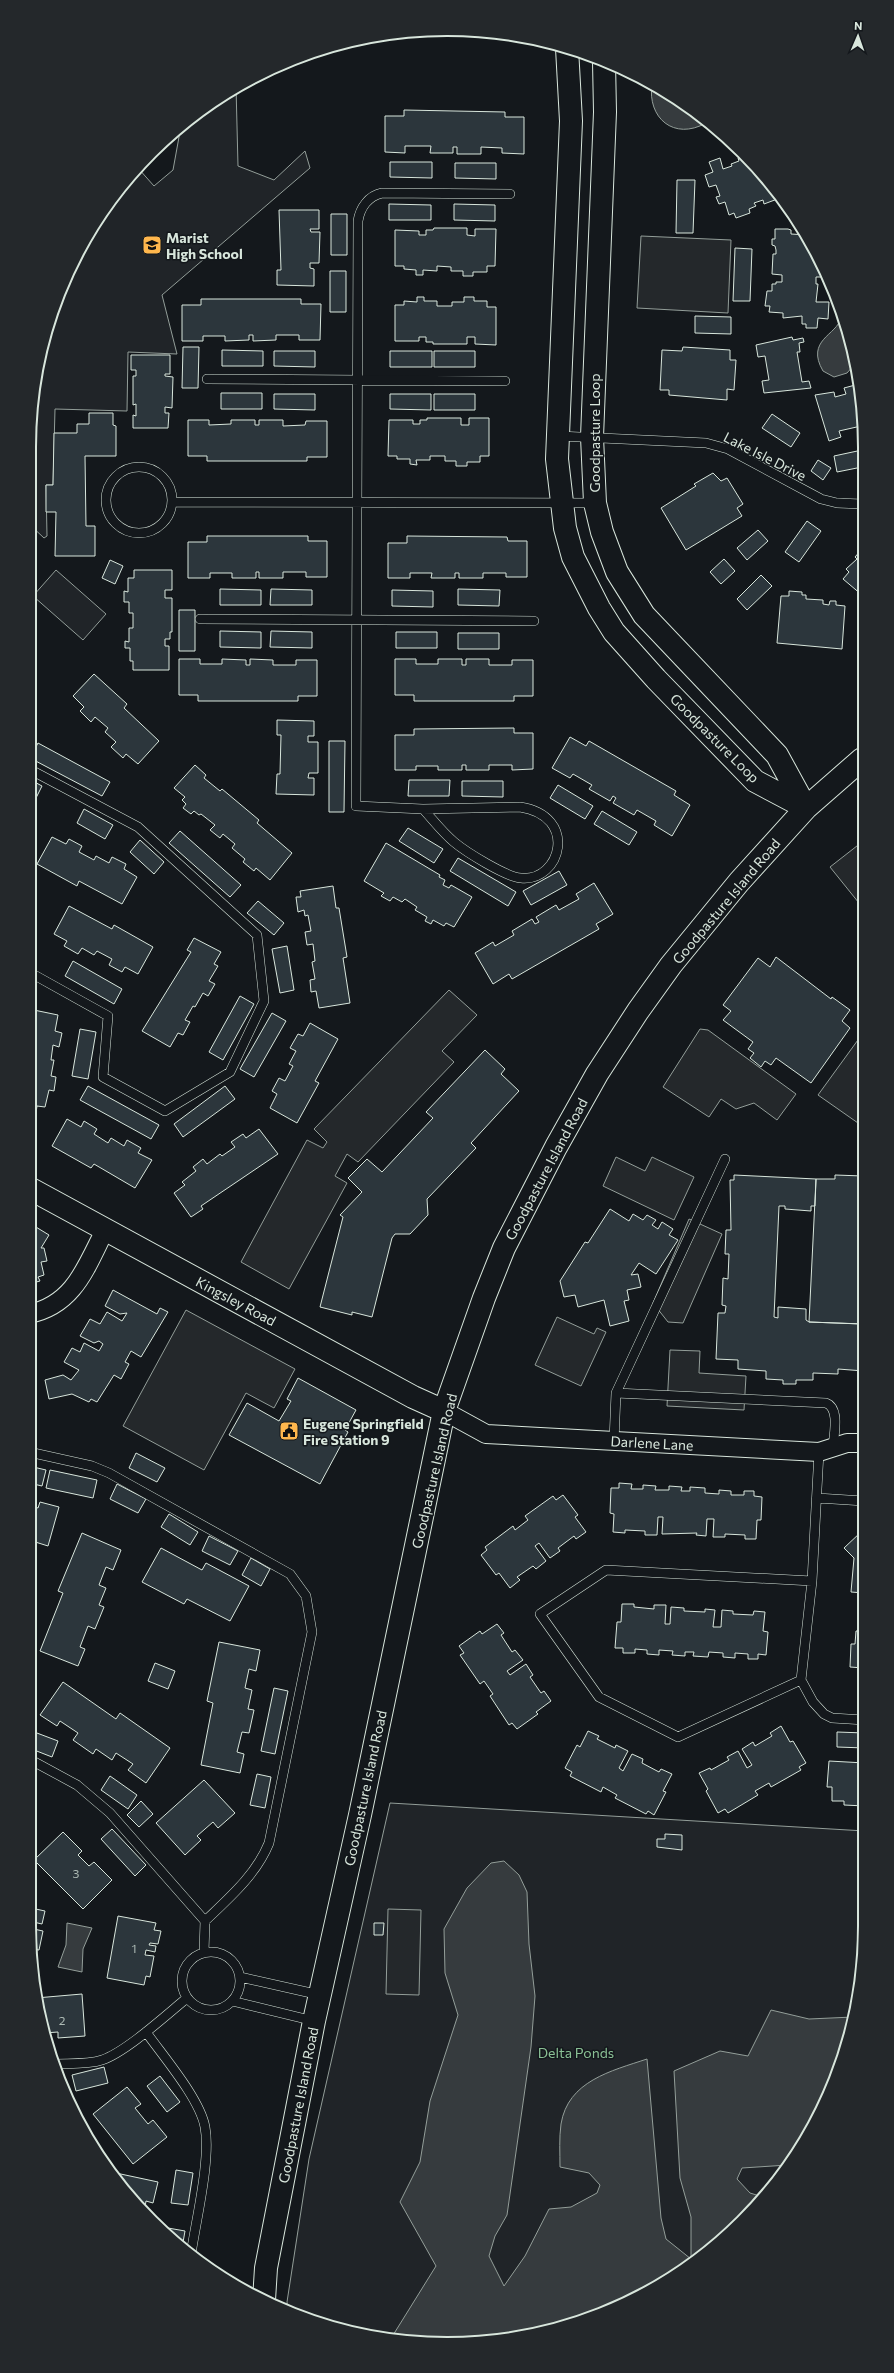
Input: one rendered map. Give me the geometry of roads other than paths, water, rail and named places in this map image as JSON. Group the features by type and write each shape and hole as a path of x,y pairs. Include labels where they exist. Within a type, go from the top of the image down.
{"street":[{"name":"Goodpasture Loop","path":"567,54 571,121 558,459 561,503 565,528 573,557 599,608 614,632 656,679 756,781 806,808"},
{"name":"Goodpasture Loop","path":"604,67 605,112 592,437 595,503 609,554 630,596 662,636 777,755 806,808"},
{"name":"Goodpasture Island Road","path":"264,2295 266,2268 314,2021 444,1411 504,1248 556,1147 597,1074 638,1011 671,965 739,882 806,808 858,762"},
{"name":"Kingsley Road","path":"36,1192 413,1397 444,1411"},
{"path":"36,1312 52,1306 71,1292 105,1230"},
{"name":"Darlene Lane","path":"444,1411 486,1434 614,1441 826,1449 847,1443 858,1443"}],"lane":[{"path":"423,809 454,843 508,876 522,879 534,877 545,871 553,861 558,850 558,836 553,825 545,815 534,810 520,807 423,809 356,806 358,221 366,203 371,197 382,193 510,194"},
{"path":"207,379 505,381"},
{"name":"Lake Isle Drive","path":"558,436 684,441 718,446 821,499 837,503 858,504"},
{"path":"134,467 146,468 157,472 165,480 170,490 172,502 167,518 160,526 149,532 138,534 126,531 116,526 109,516 105,504 106,493 111,482 119,474 134,467"},
{"path":"172,502 595,503"},
{"path":"200,619 534,621"},
{"path":"36,773 138,827 257,935 264,1001 230,1072 165,1111 103,1077 108,1016 36,976"},
{"path":"614,1441 616,1393 725,1159"},
{"path":"616,1393 830,1404 834,1411 817,1498 812,1580 801,1680 814,1702 824,1714 832,1718 858,1720"},
{"path":"36,1454 92,1466 114,1476 290,1574 306,1596 312,1632 269,1843 264,1856 241,1886 205,1921"},
{"path":"817,1498 858,1501"},
{"path":"801,1680 678,1737 599,1697 540,1614 606,1570 812,1580"},
{"path":"36,1763 78,1785 110,1813 205,1921 204,1952"},
{"path":"204,1952 214,1952 224,1955 232,1961 240,1977 238,1992 232,2001 224,2007 214,2010 203,2009 194,2005 187,1998 182,1988 181,1978 184,1969 194,1956 204,1952"},
{"path":"240,1977 320,1995"},
{"path":"60,2063 102,2060 146,2032 187,1998"},
{"path":"232,2001 314,2021"},
{"path":"146,2032 188,2093 205,2126 206,2150 192,2248"}],"place":[{"name":"Marist High School","path":"152,245"},
{"name":"Eugene Springfield Fire Station 9","path":"289,1431"}],"park label":[{"name":"Delta Ponds","path":"576,2052"}]}
